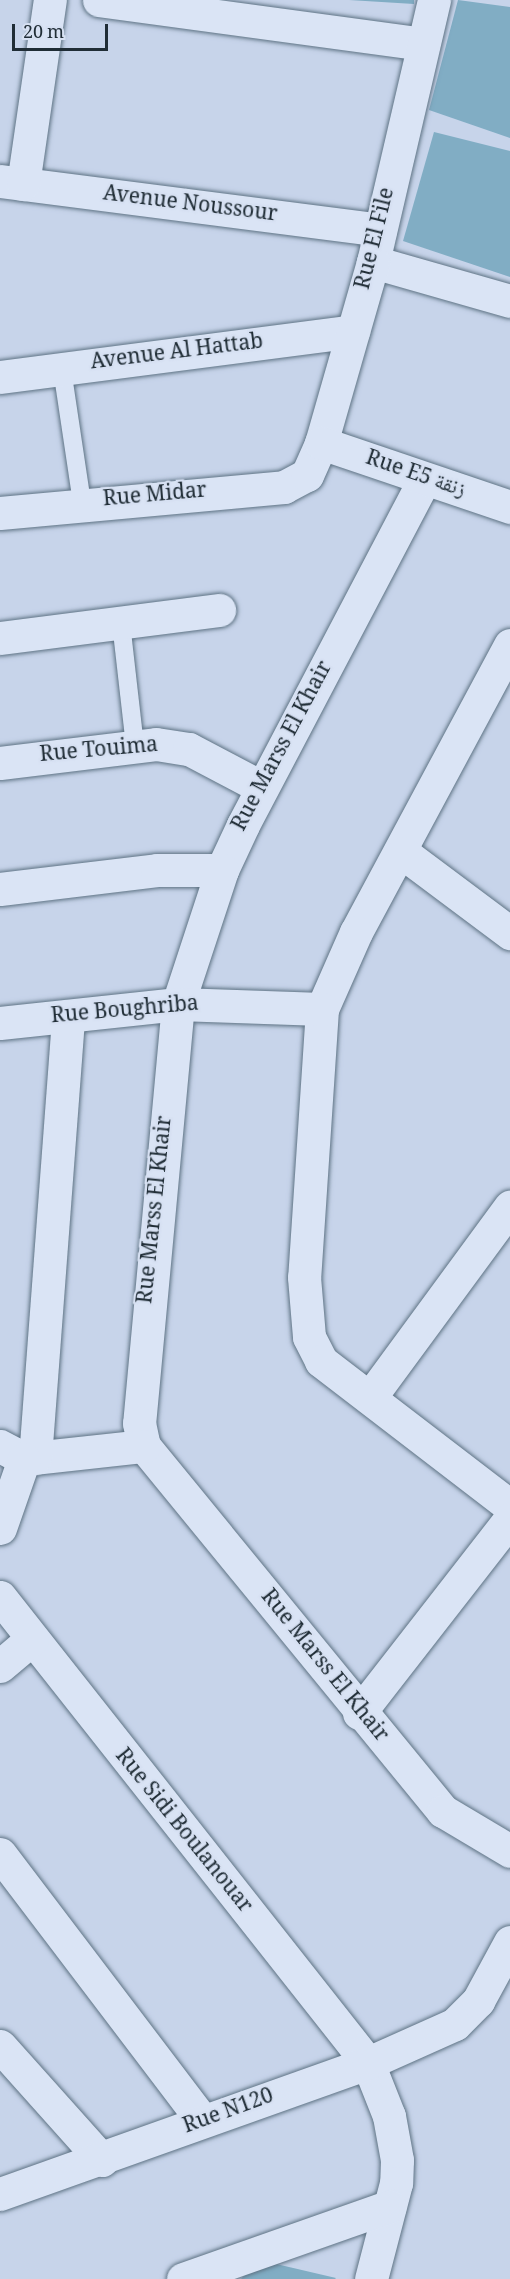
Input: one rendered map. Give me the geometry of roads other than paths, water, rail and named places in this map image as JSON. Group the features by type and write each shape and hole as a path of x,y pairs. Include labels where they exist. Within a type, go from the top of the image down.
{"street":[{"path":"12,182 50,0"},
{"path":"99,0 423,44"},
{"name":"Rue El File","path":"307,475 321,443 373,262 434,0"},
{"name":"Avenue Noussour","path":"12,182 380,230"},
{"path":"373,262 510,301"},
{"name":"Avenue Al Hattab","path":"0,377 353,331"},
{"name":"Rue E5 زنقة","path":"321,443 424,480 510,507"},
{"name":"Rue Midar","path":"0,513 82,503 284,487 307,475"},
{"name":"Rue Marss El Khair","path":"424,480 261,787 222,870 178,1004 139,1394 144,1446 359,1713 443,1811 510,1851"},
{"path":"0,639 219,610"},
{"path":"510,645 499,691 356,932 322,1009 304,1310 321,1361 371,1396 510,1506"},
{"name":"Rue Touima","path":"0,763 135,746 189,749 261,787"},
{"path":"403,853 510,933"},
{"path":"0,889 157,870 222,870"},
{"name":"Rue Boughriba","path":"0,1023 178,1004 322,1009"},
{"path":"0,1528 20,1454 68,1016"},
{"path":"371,1396 510,1207"},
{"path":"20,1454 144,1446"},
{"path":"359,1713 510,1519"},
{"name":"Rue Sidi Boulanouar","path":"0,1597 368,2063 389,2116 397,2160 390,2206 371,2279"},
{"path":"0,1666 32,1639"},
{"path":"0,1854 203,2121"},
{"name":"Rue N120","path":"0,2194 102,2160 203,2121 368,2063 455,2024 478,2001 510,1942"},
{"path":"0,2046 102,2160"},
{"path":"195,2277 390,2206"}],"lane":[{"path":"62,369 82,503"},
{"path":"121,623 135,746"}]}
